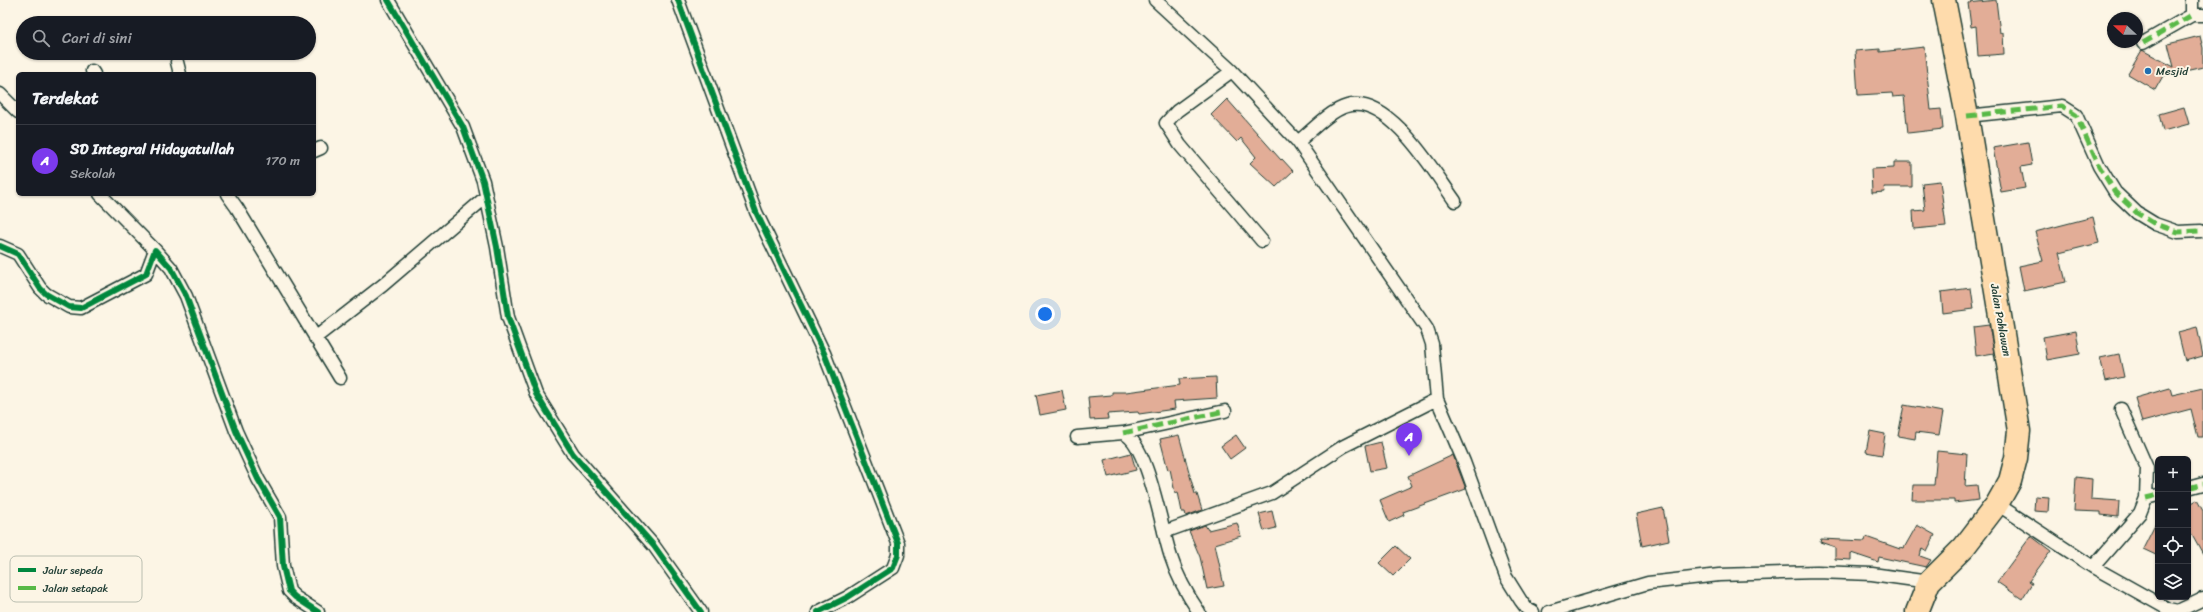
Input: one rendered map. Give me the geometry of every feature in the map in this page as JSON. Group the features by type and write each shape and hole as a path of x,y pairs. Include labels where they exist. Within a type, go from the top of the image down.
{"highway":[{"name":"Jalan Pahlawan","path":"1917,612 1929,582 1964,546 1997,504 2010,481 2016,458 2020,431 1967,116 1944,0"}],"street":[{"path":"388,0 458,116 483,181 497,247 508,317 536,394 573,454 654,546 701,612"},
{"path":"678,0 756,212 824,353 898,543 898,555 893,568 848,597 818,612"},
{"path":"1155,0 1232,71 1298,142 1427,329 1432,344 1437,399 1464,462 1506,577 1520,601 1527,609 1533,612"},
{"path":"2143,43 2198,15 2192,0"},
{"path":"1232,71 1176,111 1166,123 1180,145 1262,241"},
{"path":"0,94 16,110"},
{"path":"1298,142 1336,111 1347,105 1373,109 1387,116 1410,138 1455,201"},
{"path":"1967,116 2062,106 2076,115 2099,166 2115,192 2137,213 2155,224 2178,232 2201,231"},
{"path":"102,196 171,268 186,296 236,431 258,478 280,517 283,566 290,591 295,597 318,612"},
{"path":"228,196 237,208 340,378"},
{"path":"315,338 383,285 486,197"},
{"path":"0,246 18,254 40,288 46,294 69,307 81,308 146,274 155,250"},
{"path":"1164,532 1272,492 1344,446 1437,399"},
{"path":"2093,567 2152,497 2147,468 2121,409"},
{"path":"1077,437 1123,433 1225,411"},
{"path":"1123,433 1128,436 1147,465 1171,558 1199,612"},
{"path":"2191,487 2203,484"},
{"path":"1997,504 2093,567 2168,609 2178,611 2203,599"},
{"path":"1549,612 1648,583 1719,575 1817,572 1872,574 1929,582"}],"building":[{"path":"1996,0 2000,33 2003,32 2004,54 1978,56 1976,26 1971,27 1968,3"},
{"path":"2200,36 2203,48 2203,67 2163,76 2155,90 2128,74 2142,50 2174,67 2168,44"},
{"path":"1924,47 1931,110 1941,109 1943,129 1908,133 1904,96 1893,97 1892,93 1858,95 1855,51 1880,49 1880,52"},
{"path":"1227,99 1281,160 1282,159 1293,171 1276,187 1250,163 1256,157 1241,138 1237,142 1211,115"},
{"path":"2184,107 2189,124 2163,131 2159,114"},
{"path":"2028,142 2032,165 2021,167 2025,188 2001,192 1993,148"},
{"path":"1894,162 1912,162 1912,187 1884,187 1885,192 1872,193 1871,169 1894,168"},
{"path":"1940,181 1946,226 1914,229 1913,211 1925,210 1922,183"},
{"path":"2093,217 2099,243 2059,253 2066,282 2024,291 2019,266 2043,261 2035,232"},
{"path":"1971,288 1974,309 1943,313 1941,292"},
{"path":"1989,325 1994,353 1976,356 1973,327"},
{"path":"2197,327 2203,356 2185,361 2178,332"},
{"path":"2076,331 2080,354 2047,360 2043,337"},
{"path":"2119,354 2124,377 2106,381 2100,358"},
{"path":"1216,377 1217,398 1174,401 1175,409 1139,414 1138,412 1107,414 1108,419 1090,420 1088,397 1112,395 1112,392 1126,392 1180,385 1179,379"},
{"path":"2170,388 2172,395 2203,388 2203,437 2198,437 2191,409 2142,422 2135,398"},
{"path":"1062,390 1066,410 1040,415 1036,395"},
{"path":"1904,405 1943,412 1939,435 1916,432 1915,439 1898,436"},
{"path":"1870,431 1885,434 1882,455 1866,452"},
{"path":"1179,435 1195,494 1197,494 1202,510 1186,516 1185,512 1182,512 1178,492 1175,493 1170,469 1168,470 1160,439"},
{"path":"1236,435 1245,448 1230,459 1221,446"},
{"path":"1381,442 1387,468 1370,471 1365,446"},
{"path":"1937,451 1967,454 1965,486 1977,485 1979,500 1954,503 1954,500 1912,500 1913,485 1934,485"},
{"path":"1131,453 1136,470 1108,477 1104,460"},
{"path":"1453,455 1466,489 1403,512 1404,515 1389,522 1380,500 1412,486 1408,476"},
{"path":"2076,477 2092,479 2091,499 2119,501 2118,517 2101,515 2101,512 2074,511"},
{"path":"2035,496 2049,497 2048,512 2034,511"},
{"path":"2197,500 2203,511 2203,554 2191,532 2191,503"},
{"path":"1663,508 1669,540 1642,546 1636,514"},
{"path":"1272,511 1276,528 1264,531 1259,514"},
{"path":"1237,523 1241,536 1215,544 1224,586 1207,589 1200,557 1189,531 1205,525 1208,530"},
{"path":"1917,525 1935,535 1927,551 1922,548 1920,556 1931,560 1926,567 1879,557 1878,562 1851,553 1851,560 1835,559 1835,547 1820,542 1821,539 1865,541 1866,537 1900,549 1901,547 1904,548"},
{"path":"2155,525 2155,555 2143,549"},
{"path":"2031,536 2051,551 2029,581 2032,583 2022,599 1997,582"},
{"path":"1396,546 1410,559 1393,576 1379,563"}],"marked path":[{"path":"2143,43 2192,15"},
{"path":"1967,116 2062,106 2076,115 2099,166 2115,192 2137,213 2155,224 2178,232 2201,231"},
{"path":"1123,433 1225,411"},
{"path":"2191,487 2203,484"},
{"path":"2146,498 2155,496"}],"cycle path":[{"path":"388,0 463,127 483,181 497,247 508,317 536,394 573,454 654,546 701,612"},
{"path":"678,0 756,212 824,353 898,543 898,555 893,568 848,597 818,612"},
{"path":"0,246 18,254 40,288 46,294 69,307 81,308 146,274 155,250 171,268 186,296 236,431 258,479 280,517 283,566 289,591 295,597 318,612"}],"place":[{"name":"Mesjid","path":"2148,71"},
{"name":"SD Integral Hidayatullah","path":"1409,456"}]}
